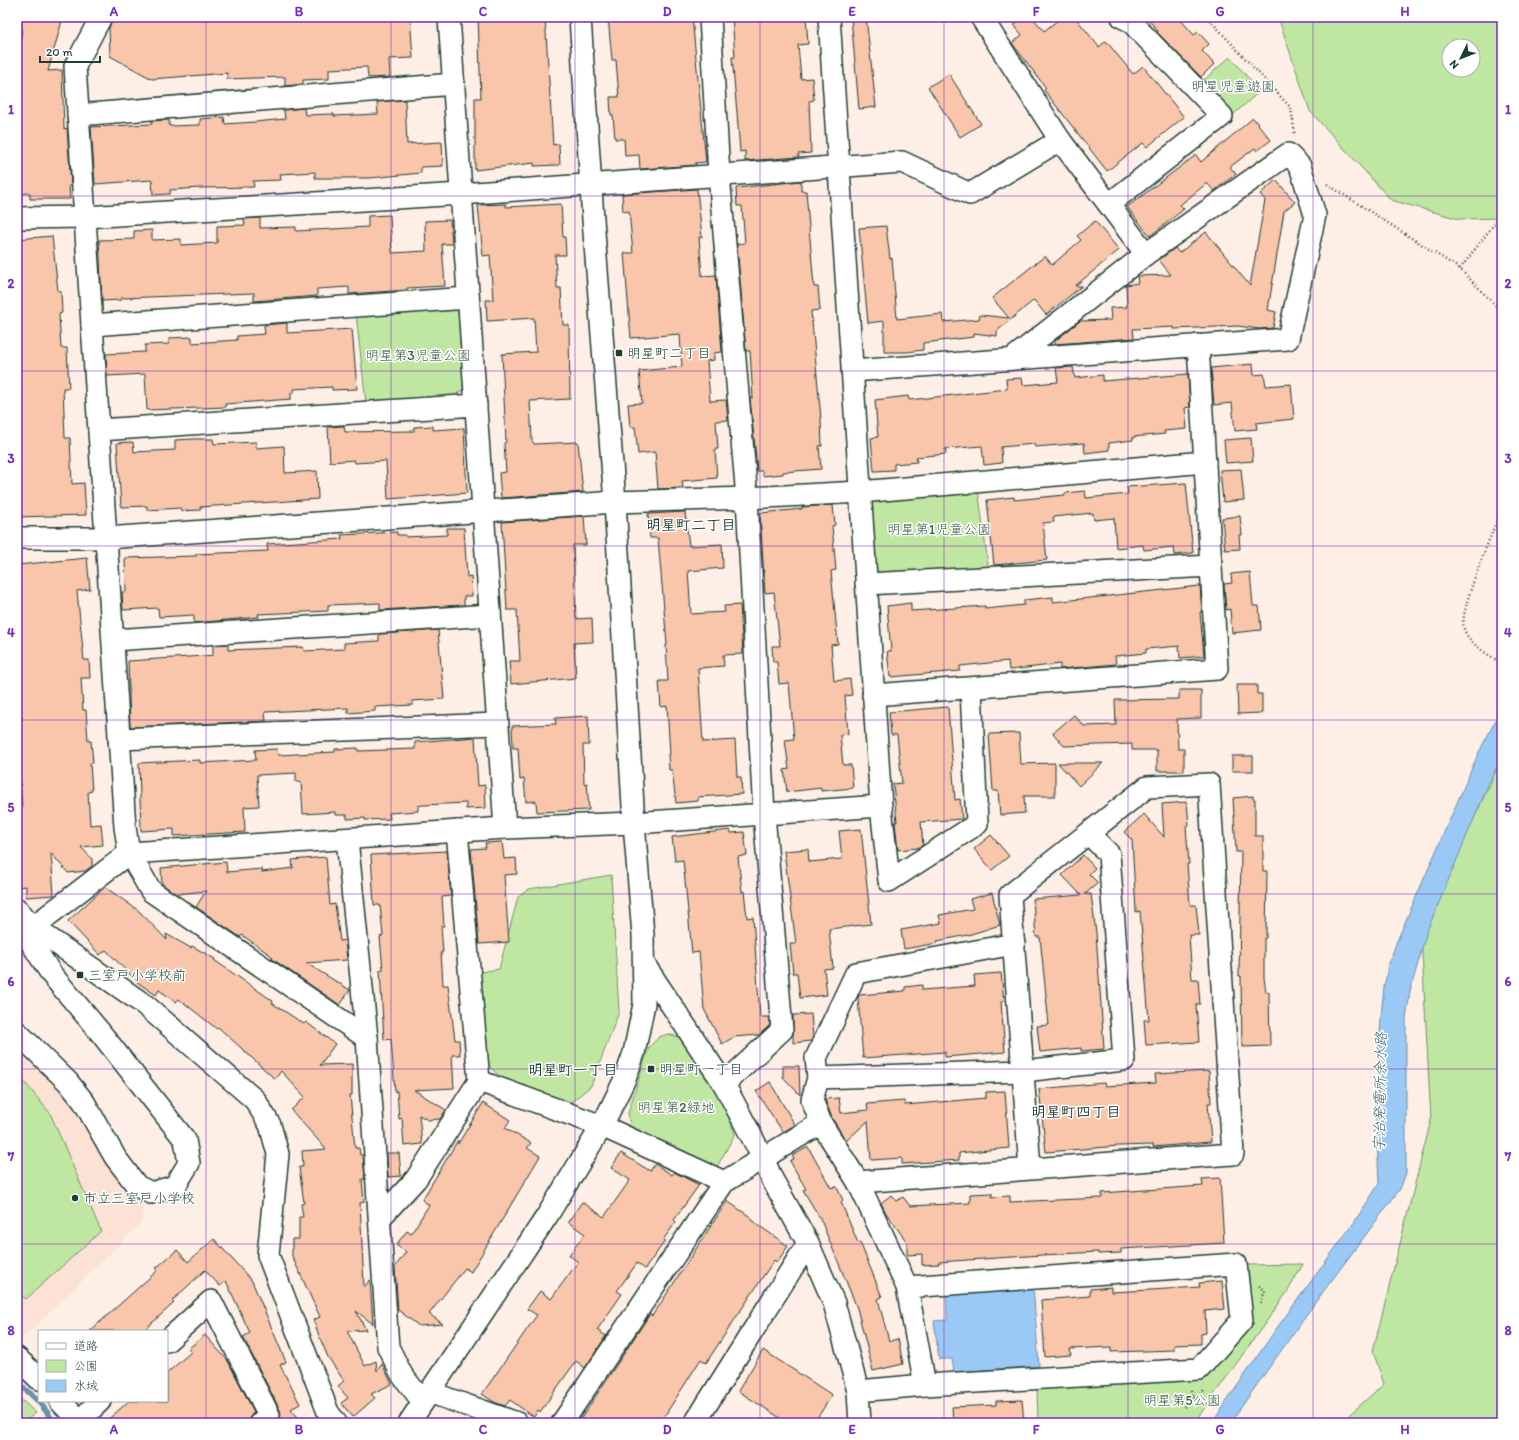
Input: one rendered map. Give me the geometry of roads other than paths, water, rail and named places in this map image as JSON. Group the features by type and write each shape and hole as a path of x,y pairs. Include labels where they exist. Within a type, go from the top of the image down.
{"street":[{"path":"101,17 75,66 125,827 129,853 151,891 367,1038"},
{"path":"449,17 505,828"},
{"path":"409,1423 547,1216 602,1126 625,1079 634,1054 644,1004 643,935 634,823 615,502 580,17"},
{"path":"710,17 719,175 747,498 764,814 782,1030 724,1084"},
{"path":"829,17 873,695 881,806 889,881 977,824 971,688"},
{"path":"981,17 1060,140 1146,254"},
{"path":"1109,204 1222,116 1130,21 1122,17"},
{"path":"78,115 454,84"},
{"path":"17,218 85,217 461,194 839,165 902,162 970,194 1060,140"},
{"path":"852,371 1288,339 1315,215 1300,166 1288,154 1146,254 1012,359"},
{"path":"92,324 468,298"},
{"path":"873,695 1217,669 1198,345"},
{"path":"99,430 476,405"},
{"path":"17,538 106,538 483,510 615,502 747,498 860,492 1205,462"},
{"path":"866,584 1211,566"},
{"path":"113,640 490,614"},
{"path":"119,739 497,724"},
{"path":"858,1182 1233,1154 1209,784 1147,787 1010,895 1030,1169"},
{"path":"17,1032 68,1082 84,1102 115,1157 137,1186 151,1193 176,1186 189,1163 185,1140 100,1032 52,975 32,944 33,927 129,853 505,828 634,823 881,806"},
{"path":"380,1218 416,1179 479,1081 457,831"},
{"path":"818,1078 1023,1070 1124,1060 1109,854 1088,834"},
{"path":"347,839 367,1038 388,1347 402,1375 426,1397 517,1423"},
{"path":"17,909 33,927 146,1004 255,1100 270,1125 278,1154 268,1255 328,1412 336,1423"},
{"path":"925,1385 907,1287 858,1182 821,1123 812,1100 818,1078 816,1058 856,973 1014,944"},
{"path":"644,964 724,1084 764,1160 772,1179 808,1243 834,1303 858,1391 856,1419"},
{"path":"479,1081 602,1126 724,1182"},
{"path":"562,1423 724,1182 764,1160 821,1123"},
{"path":"695,1423 808,1243"},
{"path":"858,1391 925,1385 1199,1369 1242,1320 1236,1264 907,1287"},
{"path":"168,1340 211,1301 269,1415 260,1423"},
{"path":"17,1358 38,1378"},
{"path":"61,1402 80,1422 99,1402"}],"water":[{"name":"宇治発電所余水路","path":"1502,708 1502,756 1488,785 1427,931 1410,991 1406,1020 1406,1173 1400,1189 1314,1304 1230,1423 1212,1423 1274,1332 1353,1224 1379,1184 1376,1114 1381,1016 1384,987 1389,963 1397,941 1479,752"},
{"path":"1033,1286 1039,1366 954,1372 952,1359 939,1359 934,1321 947,1320 946,1292"}],"waterway":[{"path":"17,1384 38,1401"},
{"path":"39,1402 54,1423"}],"place":[{"name":"明星町二丁目","path":"619,353"},
{"name":"三室戸小学校前","path":"80,975"},
{"name":"明星町一丁目","path":"651,1069"},
{"name":"市立三室戸小学校","path":"75,1198"}],"district":[{"name":"明星町二丁目","path":"691,525"},
{"name":"明星町一丁目","path":"573,1070"},
{"name":"明星町四丁目","path":"1076,1112"}],"park label":[{"name":"明星児童遊園","path":"1233,86"},
{"name":"明星第3児童公園","path":"418,355"},
{"name":"明星第1児童公園","path":"939,529"},
{"name":"明星第2緑地","path":"676,1107"},
{"name":"明星第5公園","path":"1182,1400"}]}
